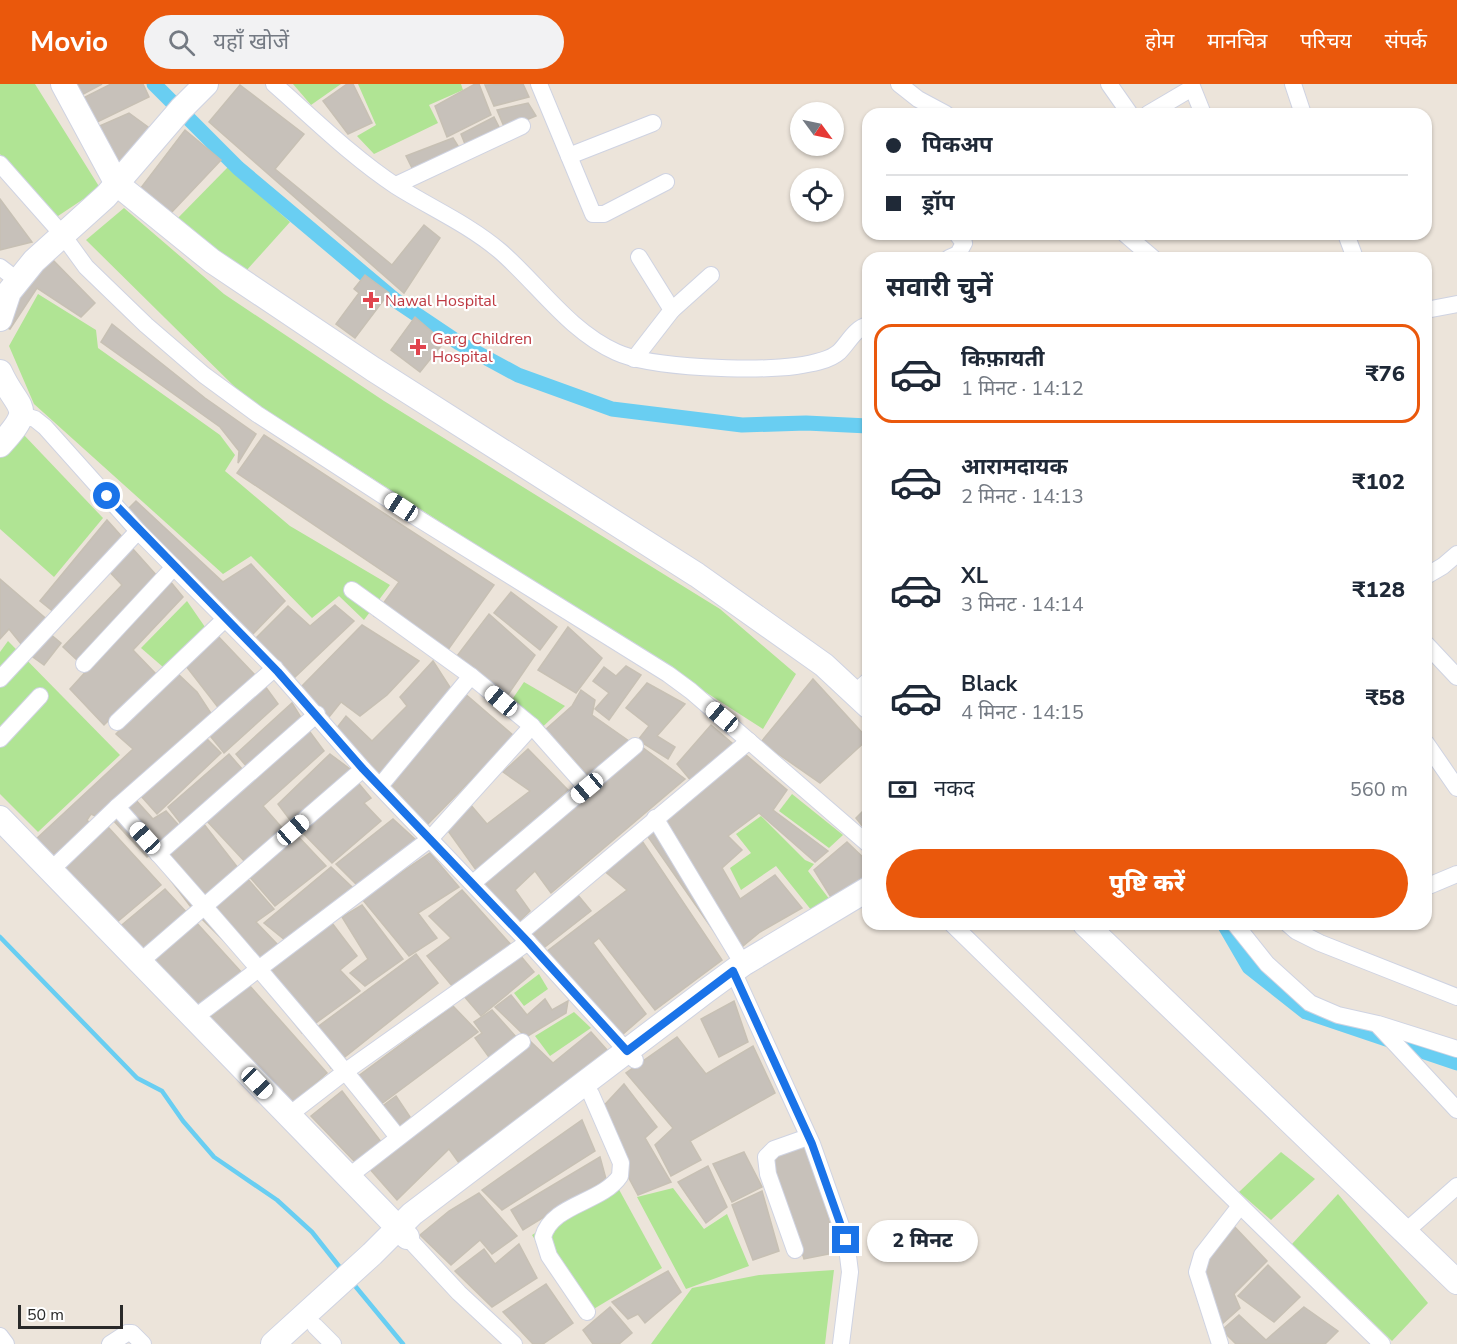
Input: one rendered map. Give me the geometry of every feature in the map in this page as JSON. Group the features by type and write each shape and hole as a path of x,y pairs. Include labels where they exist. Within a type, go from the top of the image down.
{"street":[{"path":"63,84 117,183 241,282 697,576 862,692"},
{"path":"274,84 355,155 396,185 464,224 500,251 579,329 605,346 634,359 732,369 796,366 826,360 838,353 854,334 862,329"},
{"path":"539,84 591,211 596,216 666,182"},
{"path":"899,84 918,99 935,108"},
{"path":"1109,84 1126,108"},
{"path":"1293,84 1301,108"},
{"path":"0,319 9,292 9,273 62,234 117,183 202,85"},
{"path":"1157,108 1192,86 1201,108"},
{"path":"569,156 653,123"},
{"path":"396,185 522,126"},
{"path":"0,164 62,234 86,267 146,325 231,394 419,519 668,674 862,839"},
{"path":"1132,240 1146,252"},
{"path":"639,257 672,310"},
{"path":"634,359 672,310 711,275"},
{"path":"1432,309 1457,304"},
{"path":"0,372 21,406 22,415 18,425 0,445"},
{"path":"22,415 35,419 45,427 138,531 275,668 363,769 473,883 631,1056"},
{"path":"0,679 138,531"},
{"path":"1432,572 1457,554"},
{"path":"84,664 174,567"},
{"path":"352,590 471,676 532,726 587,788"},
{"path":"117,722 225,619"},
{"path":"1432,649 1454,668"},
{"path":"51,870 117,807 275,668"},
{"path":"380,786 471,676"},
{"path":"0,740 39,696"},
{"path":"158,854 317,714"},
{"path":"194,1018 430,839 532,726"},
{"path":"289,1115 524,938 655,818 749,741"},
{"path":"473,883 635,747"},
{"path":"1432,752 1457,788"},
{"path":"140,962 363,769"},
{"path":"117,807 206,906 346,1071 397,1136"},
{"path":"0,818 459,1293 514,1344"},
{"path":"655,818 739,973 808,1137 849,1256 841,1344"},
{"path":"1432,884 1457,874"},
{"path":"273,1344 337,1297 378,1259 402,1232 412,1214 631,1056 739,973 862,893"},
{"path":"739,973 862,907"},
{"path":"958,930 1382,1344"},
{"path":"1091,930 1457,1282"},
{"path":"1240,930 1267,964 1310,1003 1338,1015 1378,1024 1457,1049"},
{"path":"1300,930 1314,941 1457,997"},
{"path":"1378,1024 1457,1110"},
{"path":"348,1177 397,1136 522,1042"},
{"path":"402,1232 420,1223 591,1094 631,1056"},
{"path":"587,1312 549,1256 543,1237 545,1230 554,1219 605,1190 620,1176 621,1163 591,1094"},
{"path":"795,1250 768,1174 766,1157 774,1149 808,1137"},
{"path":"1405,1232 1457,1186"},
{"path":"1220,1344 1197,1272 1202,1256 1240,1206"},
{"path":"295,1344 315,1326 337,1297"},
{"path":"315,1326 333,1344"},
{"path":"110,1344 127,1333 132,1333 142,1344"},
{"path":"0,1336 6,1344"}],"green space":[{"path":"0,84 35,84 100,188 55,218 0,154"},
{"path":"293,84 341,84 311,105"},
{"path":"358,84 461,84 463,90 429,105 438,123 374,154 357,136 376,125"},
{"path":"228,167 290,222 237,281 173,223"},
{"path":"124,208 224,294 384,401 720,609 796,674 763,729 244,396 86,240"},
{"path":"38,294 96,330 98,348 220,435 235,455 225,471 290,526 390,585 364,620 339,596 312,618 251,556 223,574 34,404 9,346"},
{"path":"23,434 103,518 54,577 0,529 0,458"},
{"path":"187,601 205,627 163,667 141,648"},
{"path":"8,641 120,755 38,832 0,794 0,652"},
{"path":"524,682 565,706 536,733 505,710"},
{"path":"792,794 843,835 829,848 779,811"},
{"path":"761,816 805,860 814,864 808,871 830,900 812,911 776,866 741,890 730,868 751,853 736,834"},
{"path":"539,974 548,989 524,1006 514,993"},
{"path":"574,1012 591,1028 550,1056 535,1036"},
{"path":"1281,1152 1315,1179 1271,1220 1239,1192"},
{"path":"616,1184 662,1268 582,1316 532,1235"},
{"path":"673,1188 704,1229 727,1214 749,1266 686,1289 637,1197"},
{"path":"1338,1194 1428,1303 1392,1341 1292,1244"},
{"path":"834,1270 825,1344 651,1344 692,1288 759,1275"}],"building":[{"path":"69,84 102,84 76,98"},
{"path":"111,84 143,84 149,97 91,125 79,100"},
{"path":"347,84 353,84 372,123 348,134 323,101"},
{"path":"479,84 491,115 447,137 435,106"},
{"path":"523,84 529,97 494,106 485,85"},
{"path":"240,85 304,134 275,169 392,265 424,225 440,238 404,293 209,122"},
{"path":"528,103 536,116 505,129 497,110"},
{"path":"129,113 155,132 121,169 97,127"},
{"path":"494,117 502,133 467,149 461,134"},
{"path":"185,130 221,160 170,214 137,193"},
{"path":"453,138 463,154 416,176 406,156"},
{"path":"0,199 32,242 0,250"},
{"path":"50,257 95,303 81,317 37,288 10,329 3,326 18,284"},
{"path":"365,275 389,293 355,338 336,324 359,293 354,289"},
{"path":"415,317 444,342 420,372 391,350"},
{"path":"112,324 205,398 256,434 238,463 239,451 220,427 101,342"},
{"path":"264,435 494,585 445,654 374,616 399,582 237,473"},
{"path":"136,501 223,582 251,564 285,601 249,638 126,511"},
{"path":"107,520 158,577 78,661 63,647 122,585 104,566 55,613 40,601"},
{"path":"0,579 51,623 43,628 61,643 44,665 30,655 9,629 0,639"},
{"path":"169,580 183,597 133,650 156,674 104,725 70,689"},
{"path":"511,592 557,627 540,650 494,613"},
{"path":"335,605 354,621 294,678 252,642 288,606 310,626"},
{"path":"489,614 535,655 501,705 451,664"},
{"path":"362,625 419,661 387,695 360,716 341,702 325,722 299,689"},
{"path":"568,627 602,658 576,693 538,670"},
{"path":"216,634 256,676 220,710 186,666"},
{"path":"433,661 453,692 379,777 336,729 346,716 372,741 407,706 400,697"},
{"path":"626,666 641,675 609,720 595,709 609,693 593,681 604,667 616,676"},
{"path":"177,673 197,692 212,715 100,818 91,814 87,820 91,825 52,859 34,841 133,749 116,734"},
{"path":"813,679 862,732 862,744 820,783 761,742"},
{"path":"262,682 278,704 224,753 207,732"},
{"path":"647,683 685,704 657,736 675,747 668,759 638,740 649,726 626,708"},
{"path":"581,690 595,700 592,715 629,741 591,779 566,750 552,758 536,738 572,706"},
{"path":"463,692 514,736 427,825 390,783"},
{"path":"292,703 302,719 247,767 236,754"},
{"path":"711,725 787,790 773,810 828,851 815,862 759,813 728,836 742,850 722,868 740,899 775,875 802,908 760,932 731,956 646,834 698,789 677,764"},
{"path":"307,728 324,751 263,806 283,829 246,863 206,820"},
{"path":"204,736 221,753 157,814 141,796"},
{"path":"642,747 685,779 551,893 535,871 515,890 530,911 518,923 481,879"},
{"path":"528,749 568,790 476,870 441,821 464,797 487,824 530,791 503,772"},
{"path":"229,754 242,769 182,825 168,807"},
{"path":"330,754 354,772 293,824 278,804"},
{"path":"355,779 371,798 364,803 381,821 332,863 299,829"},
{"path":"134,798 153,819 166,811 182,829 147,857 112,819"},
{"path":"862,812 862,826 856,818"},
{"path":"393,819 417,841 358,886 336,864"},
{"path":"203,823 238,868 194,911 156,861"},
{"path":"108,827 161,885 116,923 61,867"},
{"path":"294,832 326,866 275,906 248,875"},
{"path":"640,838 722,960 655,1010 599,938 593,943 646,1014 615,1041 538,958 627,890 602,869"},
{"path":"847,842 862,856 862,881 832,899 814,870"},
{"path":"430,853 459,887 418,913 437,938 409,956 362,899"},
{"path":"331,867 352,887 285,940 264,923"},
{"path":"246,877 274,909 256,922 278,945 251,968 200,917"},
{"path":"165,889 189,915 142,954 117,929"},
{"path":"462,890 514,948 458,993 427,956 451,938 429,916"},
{"path":"577,894 591,911 541,950 529,935"},
{"path":"362,905 403,959 365,986 350,973 368,959 342,917"},
{"path":"194,920 242,973 193,1013 147,961"},
{"path":"332,923 357,956 340,970 360,991 302,1033 259,978"},
{"path":"416,954 438,983 331,1068 308,1034"},
{"path":"519,954 534,972 481,1016 464,996"},
{"path":"249,985 327,1073 291,1105 208,1019"},
{"path":"511,995 527,1015 545,999 552,1010 568,1001 566,1013 526,1037 495,1007"},
{"path":"734,1001 748,1042 719,1057 701,1019"},
{"path":"453,1006 478,1032 372,1111 349,1083"},
{"path":"492,1010 517,1038 491,1060 475,1038 482,1033 474,1022"},
{"path":"591,1032 607,1050 459,1163 449,1149 397,1200 369,1168 530,1041 553,1063"},
{"path":"677,1037 706,1074 753,1046 775,1093 690,1141 701,1160 671,1176 655,1145 673,1128 626,1073"},
{"path":"624,1084 657,1127 645,1138 671,1182 638,1195 595,1115"},
{"path":"342,1091 382,1143 356,1163 311,1116"},
{"path":"396,1096 410,1117 397,1129 380,1108"},
{"path":"582,1120 595,1151 502,1210 482,1190"},
{"path":"805,1144 839,1252 804,1259 771,1155"},
{"path":"744,1152 762,1187 732,1202 713,1164"},
{"path":"600,1157 606,1179 523,1230 511,1210"},
{"path":"708,1166 727,1207 706,1223 678,1182"},
{"path":"762,1191 779,1251 753,1260 732,1205"},
{"path":"479,1193 517,1236 492,1254 480,1240 451,1265 420,1235 449,1211"},
{"path":"1232,1224 1267,1261 1234,1294 1240,1308 1222,1324 1199,1272"},
{"path":"519,1244 537,1278 492,1307 455,1271 484,1249 495,1264"},
{"path":"1268,1265 1300,1297 1274,1322 1238,1296"},
{"path":"668,1271 681,1292 645,1323 638,1314 628,1319 612,1302"},
{"path":"546,1284 573,1323 543,1344 533,1344 503,1312"},
{"path":"610,1307 632,1333 619,1344 593,1344 583,1330"},
{"path":"1304,1307 1338,1331 1325,1344 1236,1344 1222,1330 1239,1315 1266,1340"}],"waterway":[{"path":"154,84 238,168 395,300 459,343 518,375 612,409 742,425 806,423 862,426"},
{"path":"1227,930 1249,967 1306,1012 1457,1063"},
{"path":"0,937 137,1078 162,1091 183,1121 214,1157 277,1200 312,1232 342,1270"},
{"path":"351,1281 403,1344"}],"place":[{"name":"Nawal Hospital","path":"371,300"},
{"name":"Garg Children Hospital","path":"418,347"}],"route":[{"path":"107,496 138,531 278,672 363,769 459,868 627,1051 733,971 812,1144 846,1240"}]}
